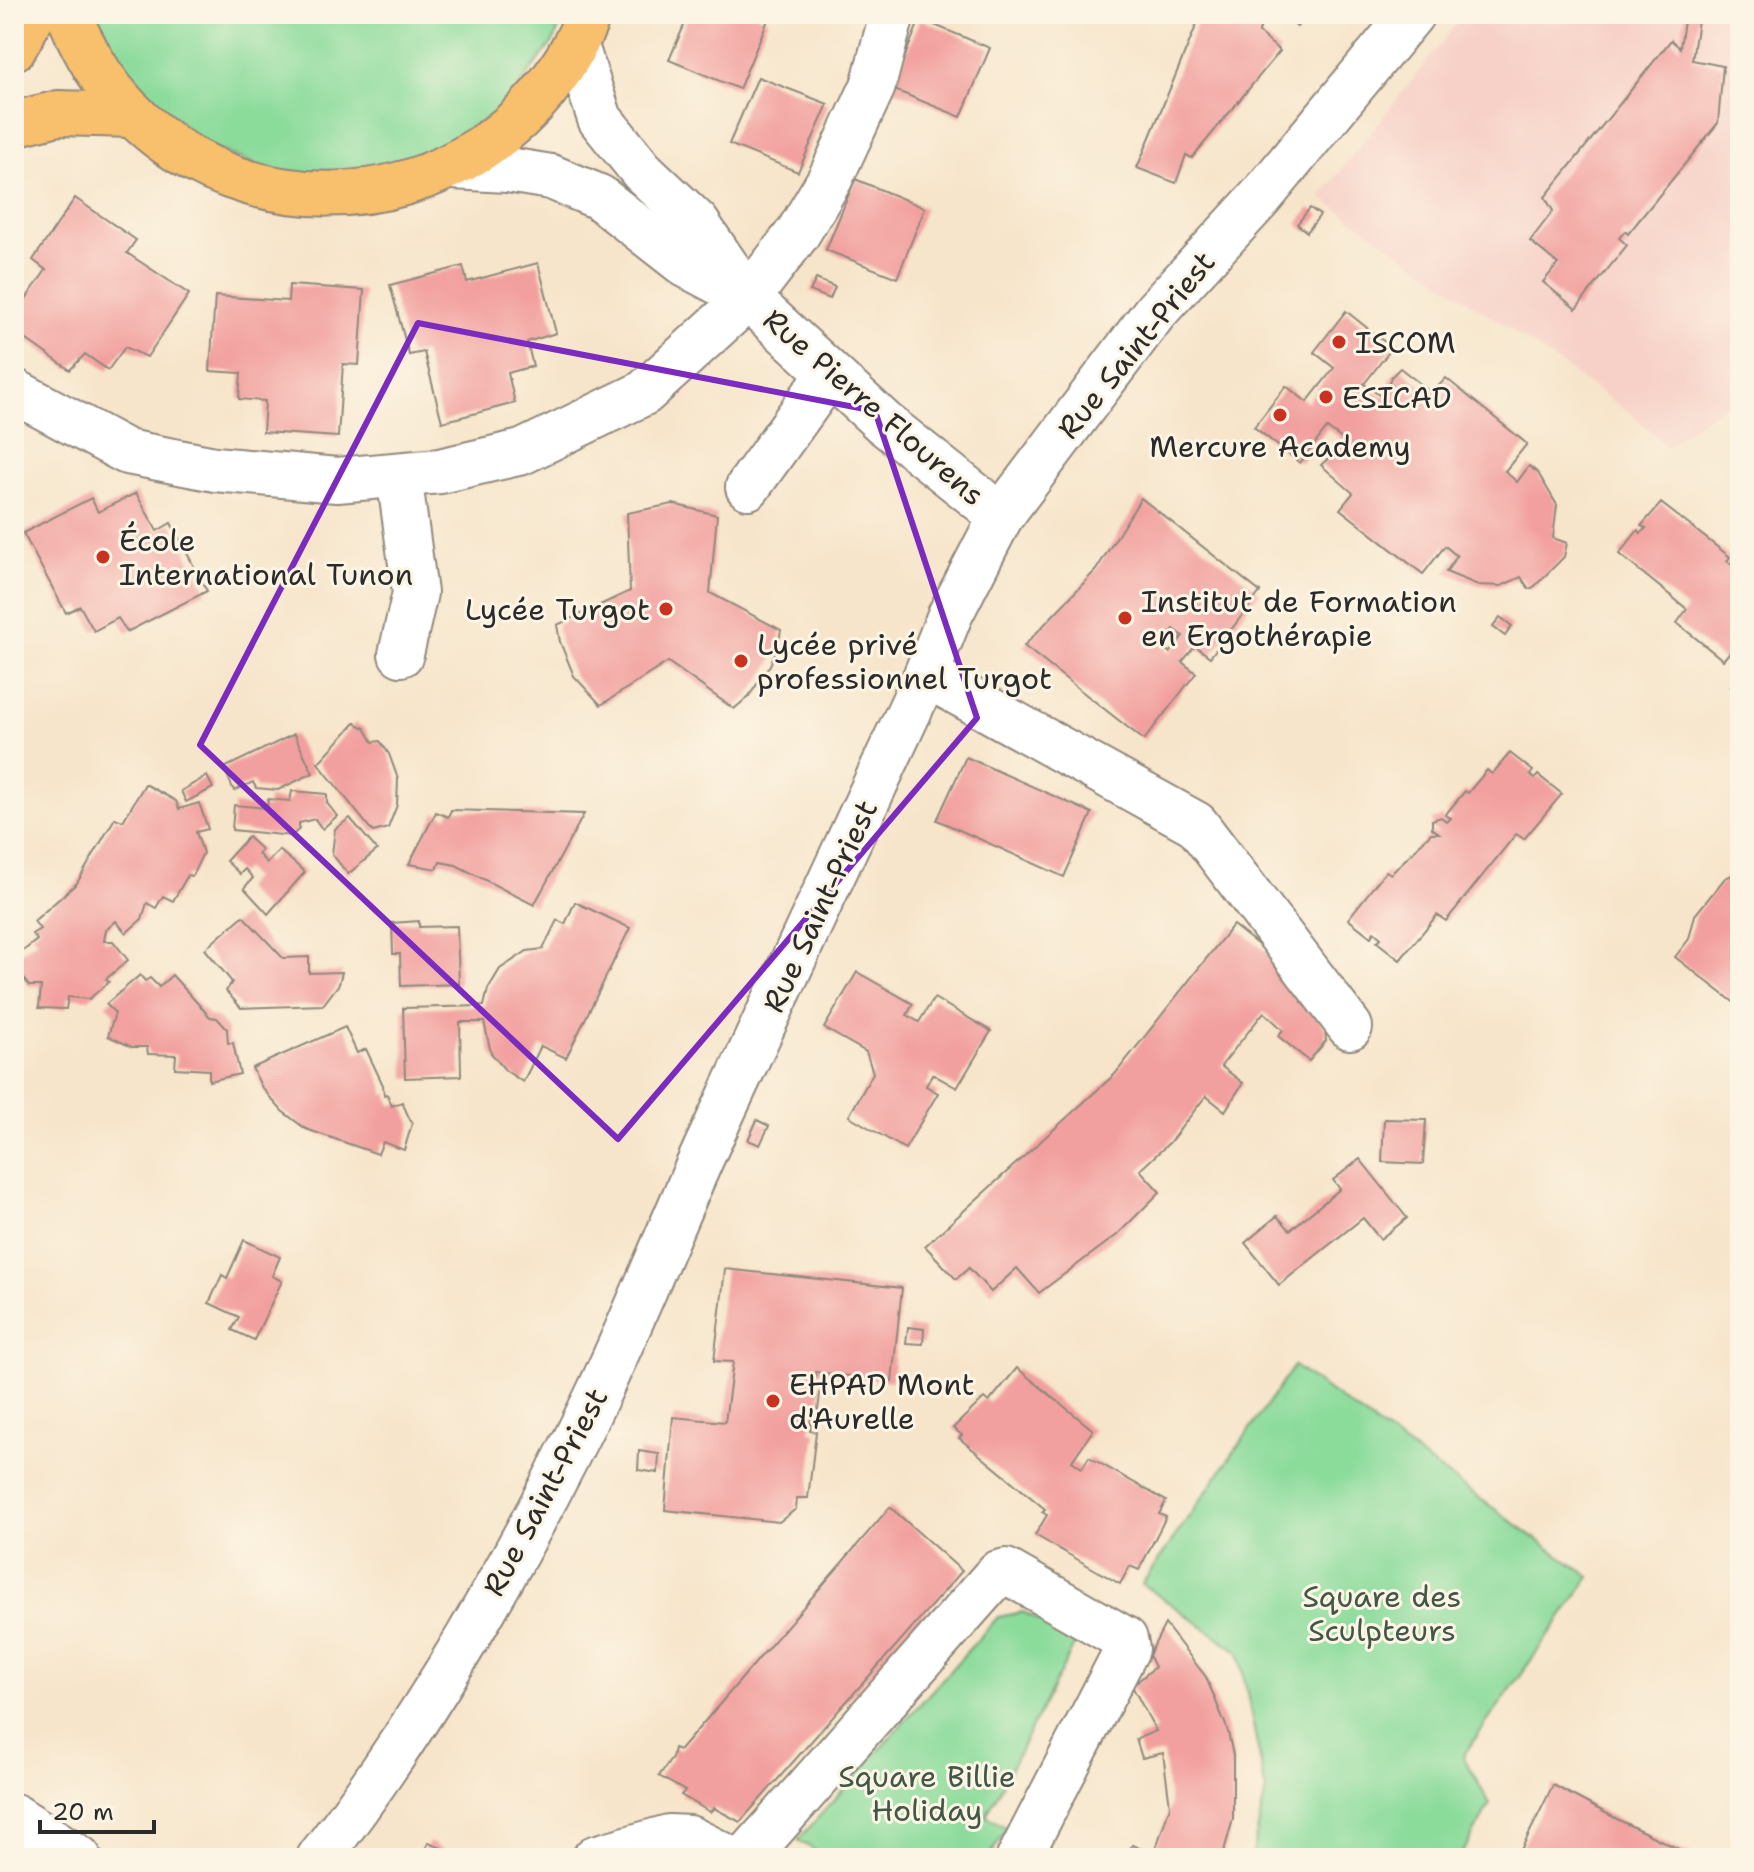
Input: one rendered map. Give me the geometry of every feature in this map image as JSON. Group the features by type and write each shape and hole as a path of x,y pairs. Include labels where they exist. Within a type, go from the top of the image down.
{"main road":[{"path":"14,48 33,14"},
{"path":"69,14 97,69 133,115 171,146 214,171 260,187 297,193 358,194 407,185 452,167 501,136 543,95 582,30"},
{"path":"14,124 58,113 133,115"}],"street":[{"path":"14,391 127,452 215,469 322,478 399,475 440,471 522,452 588,423 644,393 748,298 798,233 830,179 873,86 892,14"},
{"name":"Rue Saint-Priest","path":"319,1858 367,1796 510,1567 536,1517 596,1396 707,1146 926,675 950,615 1001,516 1155,312 1260,198 1412,14"},
{"name":"Rue Pierre Flourens","path":"582,30 600,119 642,171 697,223 748,298 829,374 1001,516"},
{"name":"Rue Pierre Flourens","path":"452,167 508,170 551,177 599,197 686,265 748,298"},
{"path":"748,487 829,374"},
{"path":"399,475 415,593 401,654"},
{"path":"926,675 1196,824 1350,1027"},
{"path":"746,1858 998,1573 1006,1571 1125,1639 1127,1649 1019,1858"},
{"path":"14,1816 79,1858"},
{"path":"595,1858 669,1837 689,1838 729,1858"}],"highlighted area":[{"path":"418,323 875,411 977,718 618,1139 200,745"}],"shaded area":[{"path":"1464,14 1740,14 1740,394 1666,446 1633,415 1320,197"}],"green space":[{"path":"90,14 563,14 555,39 505,105 438,152 359,175 276,172 199,143 135,90"},
{"name":"Square des Sculpteurs","path":"1294,1366 1590,1577 1463,1756 1490,1804 1460,1858 1251,1858 1266,1791 1239,1652 1142,1584"},
{"name":"Square Billie Holiday","path":"1023,1612 1077,1640 986,1816 1007,1828 989,1858 827,1858 798,1840 998,1617"}],"building":[{"path":"689,14 754,14 768,20 739,89 669,60"},
{"path":"1201,14 1263,14 1259,33 1280,51 1192,158 1186,155 1176,183 1137,168"},
{"path":"1281,14 1306,14 1297,27"},
{"path":"1685,14 1699,14 1692,60 1723,66 1718,123 1628,234 1625,231 1619,238 1627,245 1576,309 1543,282 1558,264 1530,241 1553,211 1545,197 1671,40 1680,48"},
{"path":"920,19 990,48 961,117 892,89"},
{"path":"758,77 828,104 798,172 729,144"},
{"path":"855,179 925,208 897,278 826,250"},
{"path":"75,198 136,240 127,253 189,294 147,357 125,347 108,370 85,354 70,370 14,331 14,316 46,270 33,260"},
{"path":"1310,208 1320,215 1307,232 1297,224"},
{"path":"538,263 556,333 527,342 533,366 508,373 515,403 442,422 424,352 409,355 390,285 463,266 467,282"},
{"path":"816,279 835,287 830,299 810,291"},
{"path":"289,285 364,290 359,365 343,364 338,437 263,432 265,401 239,399 241,373 210,371 215,296 288,301"},
{"path":"1346,311 1392,348 1364,384 1382,397 1392,385 1389,382 1391,377 1400,368 1432,393 1446,378 1527,444 1505,471 1517,482 1529,466 1538,473 1557,505 1553,538 1567,543 1564,557 1534,587 1529,589 1521,577 1501,586 1478,585 1446,572 1457,556 1445,546 1423,574 1340,509 1353,493 1321,465 1346,442 1327,428 1300,463 1254,427 1286,386 1307,402 1334,368 1314,352"},
{"path":"136,493 157,531 171,523 207,591 127,632 118,618 94,631 80,606 66,613 23,533 91,498 98,512"},
{"name":"Institut de Formation en Ergothérapie","path":"1141,498 1260,592 1210,657 1195,646 1182,662 1196,673 1144,740 1024,646 1096,570","holes":["1174,629 1183,636 1170,653 1161,645"]},
{"path":"1661,503 1730,557 1727,561 1740,571 1740,660 1730,652 1723,660 1677,623 1687,609 1619,554 1638,530 1641,533 1646,528 1641,526"},
{"name":"Lycée Turgot","path":"673,504 717,515 710,593 781,630 770,665 749,696 734,709 668,662 601,705 574,676 560,642 557,625 630,591 627,513"},
{"path":"1500,617 1512,626 1505,636 1493,627"},
{"path":"1740,676 1740,694 1731,687"},
{"path":"355,723 365,728 373,742 380,741 389,754 398,779 397,805 388,828 373,832 318,763"},
{"path":"294,734 313,773 278,790 256,788 253,782 234,791 224,768"},
{"path":"1510,753 1533,771 1530,775 1535,779 1538,775 1562,794 1524,839 1516,834 1446,921 1437,915 1400,960 1377,942 1381,938 1374,932 1371,937 1348,919 1386,871 1391,874 1431,833 1439,833 1432,828 1432,820 1441,817 1447,822 1451,818 1445,815 1465,791 1468,793 1487,770 1492,774"},
{"path":"966,757 1092,813 1064,877 937,820"},
{"path":"207,776 213,788 186,802 181,791"},
{"path":"145,784 176,801 179,809 199,803 208,829 196,832 203,853 192,876 188,875 173,901 163,896 156,908 147,903 142,919 126,933 116,921 106,930 104,941 113,941 128,960 106,979 109,982 89,999 68,997 66,1009 39,1008 41,986 29,986 14,967 14,958 37,940 32,934 40,929 34,921 77,883 115,818 123,821"},
{"path":"292,791 327,794 327,803 337,816 322,829 315,819 299,823 299,829 292,836 232,830 234,805 267,808 268,799 290,801"},
{"path":"451,810 584,814 534,905 456,865 440,862 437,869 409,864 436,812 448,817"},
{"path":"350,818 377,850 348,874 332,854 335,829"},
{"path":"248,837 262,850 258,854 267,863 279,850 305,872 268,914 244,888 253,878 245,869 240,874 226,861"},
{"path":"1740,872 1740,1007 1675,957 1689,939 1695,915 1725,878"},
{"path":"575,902 630,928 566,1058 541,1046 523,1082 505,1070 491,1053 484,1022 460,1022 461,1076 405,1078 403,1008 484,1006 488,989 500,969 527,951 543,949 557,920 565,924"},
{"path":"243,916 283,958 309,957 309,973 342,972 339,984 323,1005 241,1008 226,991 232,982 205,949"},
{"path":"419,921 419,927 457,926 459,984 401,986 400,954 393,954 392,923"},
{"path":"1233,925 1291,971 1325,1028 1326,1041 1309,1061 1278,1036 1283,1030 1264,1012 1221,1066 1243,1083 1225,1111 1206,1096 1170,1142 1140,1170 1160,1192 1117,1235 1039,1293 1017,1268 991,1292 969,1268 956,1279 925,1246 1115,1074"},
{"path":"857,972 913,1004 907,1015 919,1022 934,998 991,1031 957,1088 932,1074 926,1086 938,1093 905,1149 849,1116 873,1073 866,1052 824,1028"},
{"path":"140,975 145,981 150,978 159,987 172,975 210,1017 217,1018 227,1029 228,1043 233,1043 240,1074 209,1081 209,1070 175,1068 176,1055 148,1054 147,1047 132,1047 108,1036 115,1013 106,1004"},
{"path":"345,1027 357,1053 366,1049 383,1085 384,1095 387,1094 392,1106 402,1102 412,1124 404,1150 383,1142 378,1154 306,1129 282,1111 262,1088 252,1068"},
{"path":"1384,1119 1426,1120 1423,1164 1382,1162"},
{"path":"757,1120 769,1126 760,1145 748,1140"},
{"path":"1360,1159 1407,1218 1380,1239 1363,1218 1279,1285 1245,1243 1277,1216 1290,1230 1340,1189 1333,1180"},
{"path":"244,1240 280,1257 272,1276 282,1281 254,1340 232,1330 239,1317 209,1303 222,1275 227,1278"},
{"name":"EHPAD Mont d'Aurelle","path":"725,1269 902,1288 892,1381 816,1372 814,1386 821,1386 817,1418 812,1417 810,1431 816,1432 808,1498 797,1498 796,1509 779,1522 665,1510 673,1417 725,1422 733,1362 714,1361"},
{"path":"908,1327 924,1329 923,1344 906,1343"},
{"path":"1017,1368 1093,1430 1072,1461 1082,1468 1089,1457 1166,1501 1159,1514 1166,1517 1139,1570 1130,1566 1120,1584 1035,1535 1047,1515 1042,1512 1045,1509 959,1438 962,1435 953,1428 984,1398 989,1402"},
{"path":"639,1451 659,1454 658,1473 638,1470"},
{"path":"890,1507 962,1571 740,1822 714,1808 710,1812 681,1795 685,1791 659,1776 672,1758 674,1748 680,1750"},
{"path":"1165,1624 1206,1677 1227,1728 1233,1755 1233,1819 1222,1858 1125,1858 1132,1845 1154,1854 1170,1806 1163,1753 1142,1758 1136,1739 1156,1731 1132,1686 1155,1667 1149,1655"},
{"path":"1553,1785 1617,1819 1697,1858 1517,1858"},
{"path":"1740,1831 1740,1858 1727,1858"},
{"path":"429,1842 443,1849 460,1858 421,1858"}],"place":[{"name":"ISCOM","path":"1339,342"},
{"name":"ESICAD","path":"1326,397"},
{"name":"Mercure Academy","path":"1280,415"},
{"name":"École International Tunon","path":"103,557"},
{"name":"Lycée Turgot","path":"666,609"},
{"name":"Institut de Formation en Ergothérapie","path":"1125,618"},
{"name":"Lycée privé professionnel Turgot","path":"741,661"},
{"name":"EHPAD Mont d'Aurelle","path":"773,1401"}]}
